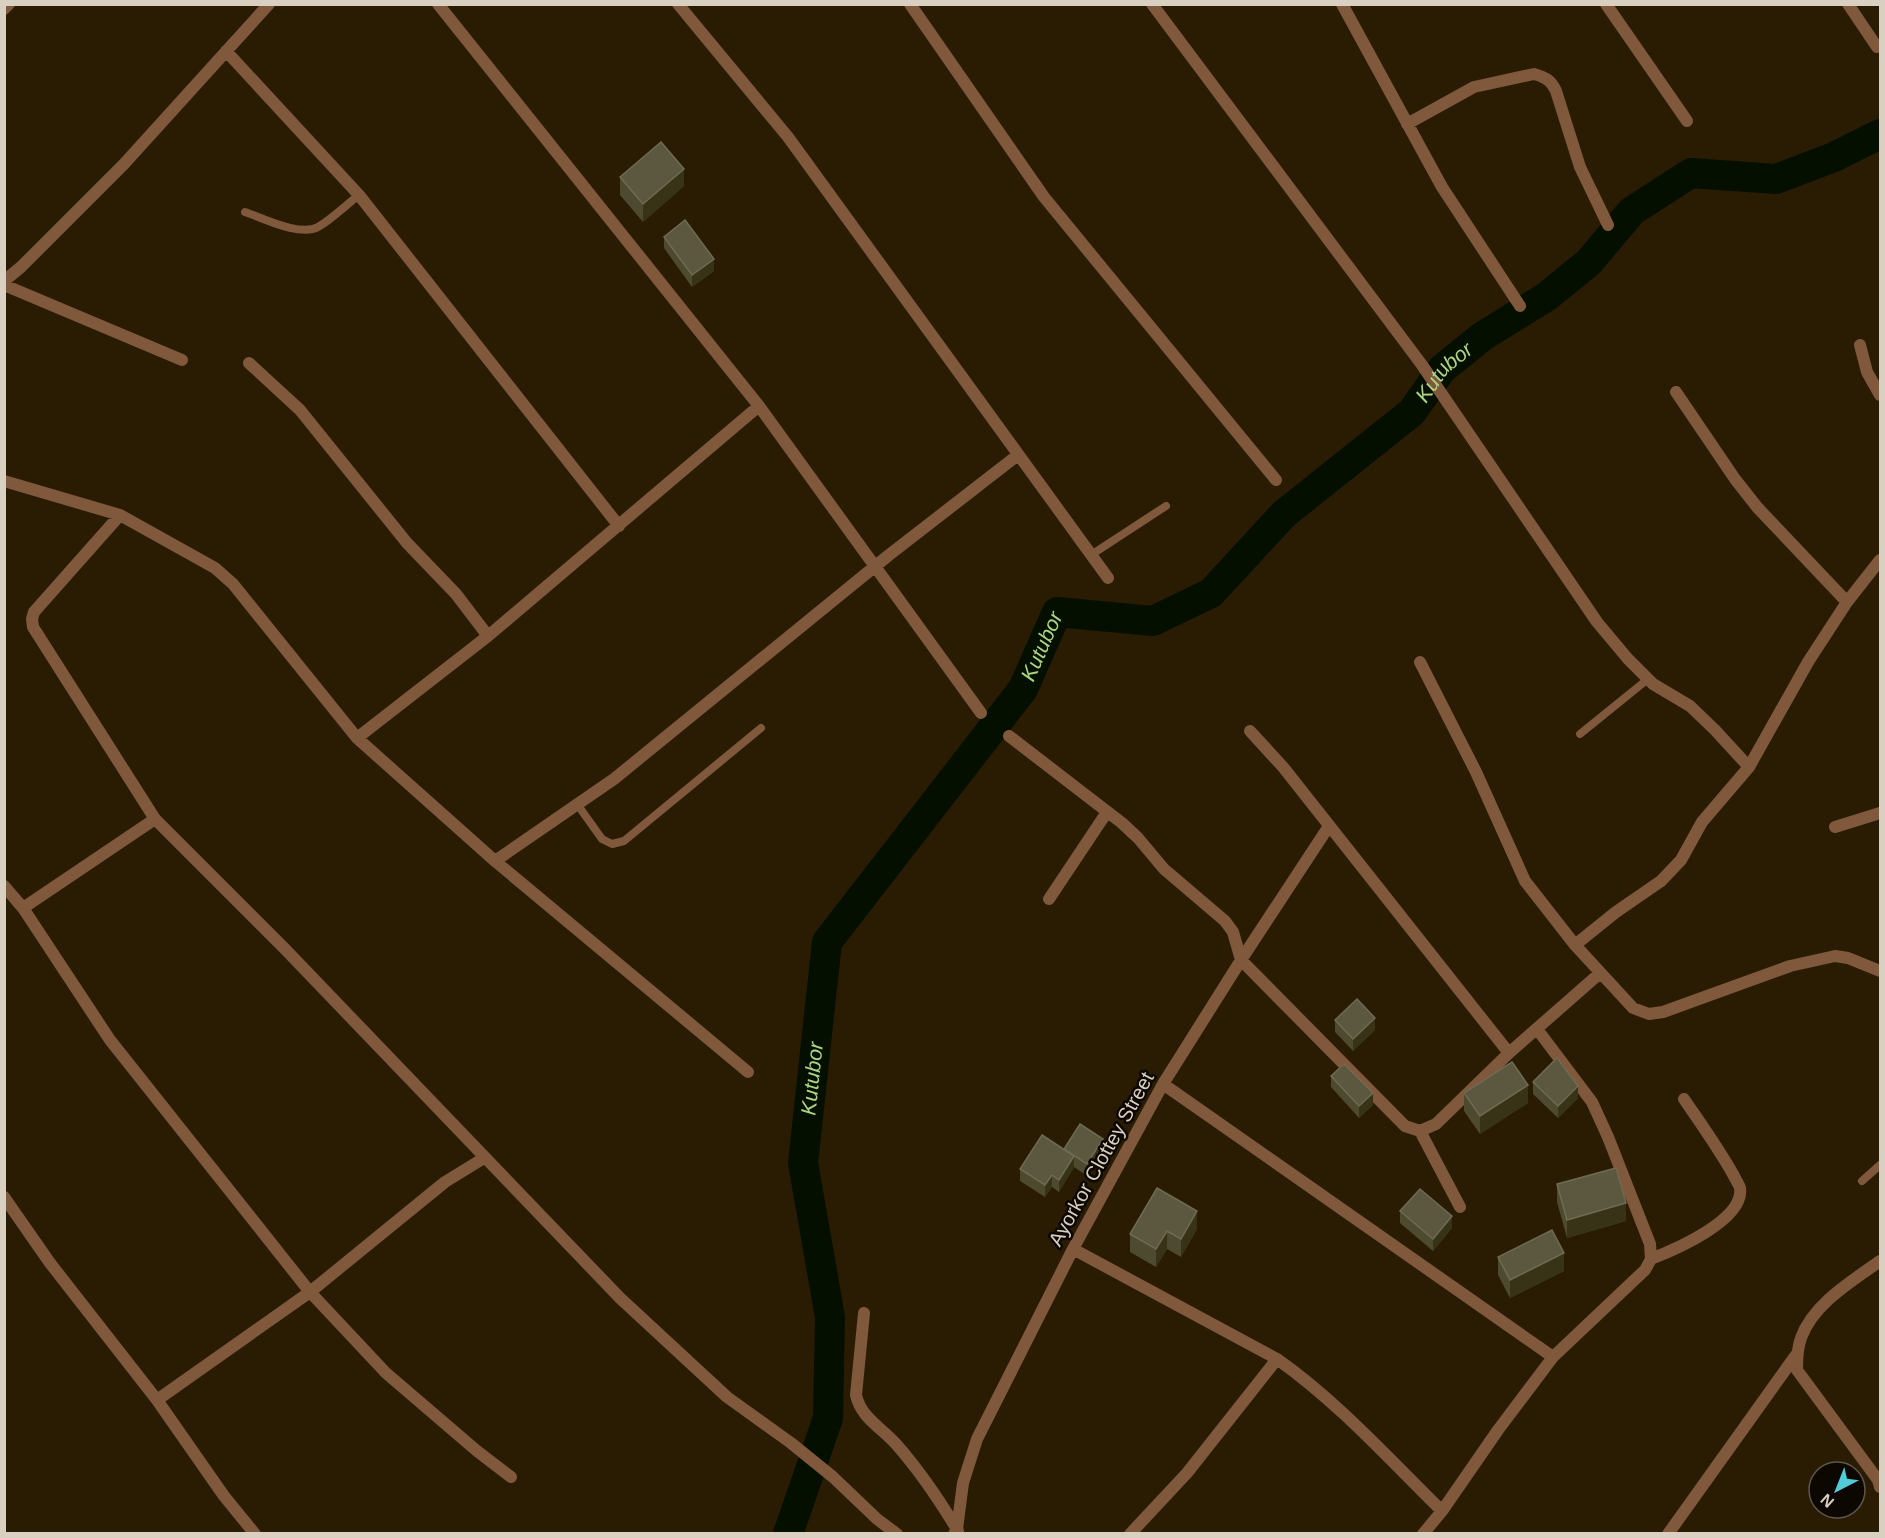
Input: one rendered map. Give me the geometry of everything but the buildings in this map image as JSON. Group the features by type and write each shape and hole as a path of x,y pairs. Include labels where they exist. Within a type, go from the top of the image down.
{"street":[{"path":"4,9 9,4"},
{"path":"182,360 4,283 124,164 268,4"},
{"path":"438,4 759,406 981,713"},
{"path":"678,4 788,137 1108,578"},
{"path":"910,4 1044,196 1276,480"},
{"path":"1152,4 1422,364 1597,622 1648,679 1689,706 1749,767"},
{"path":"1342,4 1451,201 1520,306"},
{"path":"1606,4 1687,121"},
{"path":"1848,4 1877,47"},
{"path":"226,51 359,195 619,526"},
{"path":"1407,124 1474,87 1534,74 1543,77 1552,82 1556,91 1580,167 1608,225"},
{"path":"1860,345 1867,372 1881,395"},
{"path":"249,363 300,410 407,543 456,594 488,636"},
{"path":"1676,392 1757,507 1847,602"},
{"path":"357,738 488,636 759,406"},
{"path":"495,861 614,779 1018,455"},
{"path":"4,481 120,515 215,568 233,584 357,738 495,861 748,1072"},
{"path":"120,515 34,612 32,619 33,627 155,819 637,1314 727,1396 791,1443 833,1477 877,1519 897,1533"},
{"path":"1575,945 1616,912 1661,881 1681,860 1702,822 1749,767 1808,662 1847,602 1881,560"},
{"path":"1420,662 1476,772 1525,881 1599,974 1633,1008 1649,1014 1663,1012 1790,966 1835,956 1848,958 1881,971"},
{"path":"1250,731 1283,767 1509,1053"},
{"path":"1009,736 1138,838 1164,869 1225,921 1233,932 1242,960 1406,1126 1420,1131 1460,1207"},
{"path":"1049,899 1107,812"},
{"path":"1835,827 1881,813"},
{"path":"23,908 155,819"},
{"name":"Ayorkor Clottey Street","path":"956,1532 963,1483 977,1438 1072,1249 1163,1084 1329,826"},
{"path":"4,886 23,908 110,1040 310,1292 386,1373 511,1477"},
{"path":"1420,1131 1436,1124 1509,1053 1599,974"},
{"path":"1537,1029 1592,1102 1650,1244 1651,1259"},
{"path":"1163,1084 1553,1357"},
{"path":"1423,1533 1442,1511 1497,1430 1553,1357 1644,1270 1651,1259 1709,1230 1732,1211 1738,1201 1740,1188 1725,1160 1684,1099"},
{"path":"157,1401 310,1292 445,1182 484,1158"},
{"path":"4,1197 50,1263 157,1401 224,1496 255,1533"},
{"path":"1072,1249 1277,1359 1321,1393 1442,1511"},
{"path":"1881,1261 1824,1305 1808,1323 1800,1339 1797,1354 1797,1370 1881,1487"},
{"path":"864,1313 856,1395 858,1407 895,1444 956,1532"},
{"path":"1668,1533 1797,1354"},
{"path":"1130,1533 1187,1473 1277,1359"}],"lane":[{"path":"245,212 306,231 317,228 359,195"},
{"path":"1091,555 1167,506"},
{"path":"1580,734 1648,679"},
{"path":"577,804 602,839 612,844 624,841 761,728"},
{"path":"1862,1181 1881,1165"}],"waterway":[{"name":"Kutubor","path":"788,1534 828,1418 830,1317 803,1163 827,942 1023,689 1057,612 1153,621 1211,593 1284,514 1412,412 1442,369 1483,336 1546,297 1589,262 1632,211 1691,173 1776,179 1834,157 1880,134"}]}
